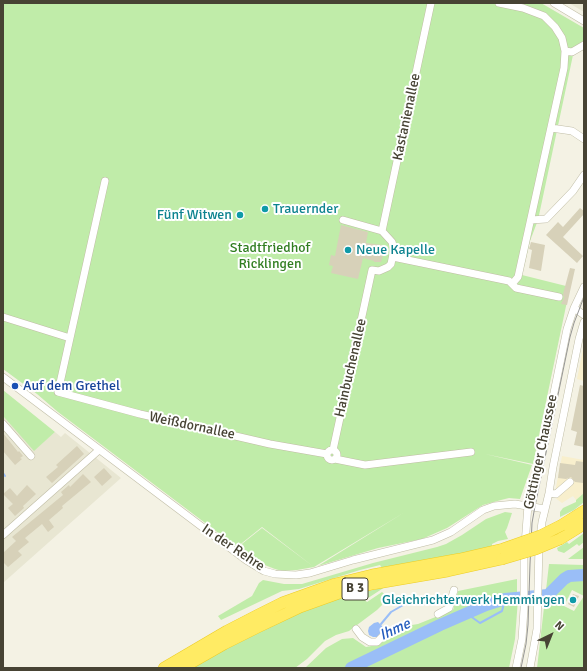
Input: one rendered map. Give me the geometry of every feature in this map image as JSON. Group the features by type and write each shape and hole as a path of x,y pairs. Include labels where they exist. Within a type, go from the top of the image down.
{"highway":[{"name":"B 3","path":"182,668 258,626 300,607 339,593 372,584 448,571 503,554 562,525 584,511"},
{"name":"B 3","path":"164,668 227,631 258,615 282,604 335,584 372,574 460,559 536,549 560,539 584,524"}],"street":[{"name":"Kastanienallee","path":"382,230 431,3"},
{"path":"498,3 523,8 544,16 555,27 562,38 566,52 564,68 518,277 512,284"},
{"path":"554,3 584,21"},
{"path":"566,52 572,52 584,45"},
{"path":"551,128 572,131 584,139"},
{"path":"531,220 546,219 573,191 584,175"},
{"path":"3,317 70,338 105,180"},
{"path":"343,220 382,230 392,242 394,249 393,257 509,281 516,288 560,298"},
{"name":"Hainbuchenallee","path":"331,458 337,454 333,450 372,270 379,271 388,268 393,257"},
{"name":"Göttinger Chaussee","path":"516,668 522,640 525,585 524,558 528,505 538,471 567,329 574,308 584,288"},
{"path":"584,305 574,308 584,315"},
{"name":"Göttinger Chaussee","path":"530,668 533,655 538,609 539,545 542,522 584,322"},
{"name":"Weißdornallee","path":"70,338 58,392 140,414 365,465 471,452"},
{"name":"In der Rehre","path":"3,377 250,563 264,571 275,574 296,575 310,573 353,560 424,543 440,537 460,526 483,510 494,506 506,504 528,505 545,508"},
{"path":"3,424 32,456"},
{"path":"3,535 99,450"},
{"path":"549,493 556,494 570,482"},
{"path":"438,614 450,608 454,590"},
{"path":"356,629 362,637 370,642 377,642 386,633"}],"shaded area":[{"path":"569,3 584,3 584,12"},
{"path":"584,344 584,381 577,379"},
{"path":"3,416 34,450 55,432 61,437 65,433 121,478 3,583"},
{"path":"562,456 584,460 584,493 576,500 573,496 562,503 554,497"}],"green space":[{"name":"Stadtfriedhof Ricklingen","path":"3,3 541,3 584,28 584,48 573,55 538,220 530,241 522,275 570,287 533,464 485,454 532,465 520,499 509,498 483,505 447,528 422,539 378,548 318,566 405,512 314,567 262,527 237,547 3,369"},
{"path":"3,390 55,432 34,451 3,416"},
{"path":"584,493 584,502 574,510 560,517 560,512 563,508 576,502 576,500"},
{"path":"505,512 512,513 505,532 508,539 498,541 492,544 492,546 455,556 382,568 380,565 360,570 299,589 282,591 221,620 218,616 252,596 259,583 263,580 284,584 302,584 373,563 437,547 462,535 486,519"},
{"path":"262,528 314,567 282,571 257,562 238,547"},
{"path":"584,533 584,542 579,546 577,544 564,553 558,551 557,548 567,542 569,544"},
{"path":"584,547 584,559 568,559"},
{"path":"549,564 584,565 584,596 584,668 537,668","holes":["572,590 584,596 574,611 564,606"]},
{"path":"517,579 517,596 501,598 469,610 388,647 366,659 367,661 487,606 502,601 518,599 515,639 509,668 305,668 326,648 342,639 353,638 366,647 377,645 406,626 418,624 453,610 458,591"},
{"path":"385,587 365,600 367,602 382,592 389,598 377,610 349,631 336,635 325,641 307,659 295,668 191,668 215,654 289,617 340,598"}],"water":[{"path":"378,622 382,626 383,630 377,637 369,635 369,627"}],"building":[{"path":"580,208 584,211 584,214 563,237 583,256 577,263 546,235 558,222 563,227"},
{"name":"Neue Kapelle","path":"341,225 368,232 366,243 383,245 382,246 384,247 381,262 374,262 363,258 358,279 331,273 333,266 329,265 331,255 335,256"},
{"path":"531,242 545,245 541,271 529,268 532,250 529,249"},
{"path":"570,268 575,269 567,305 561,304 564,298 563,294"},
{"path":"580,385 584,386 584,447 574,445 577,432 571,430"},
{"path":"3,433 23,456 20,458 22,459 15,465 3,451"},
{"path":"77,446 84,454 52,483 46,477 58,467 56,465"},
{"path":"576,461 584,462 583,483 575,482 571,477 566,479 558,478 560,463 575,465"},
{"path":"104,468 112,477 102,486 94,477"},
{"path":"83,474 91,482 62,506 63,508 49,520 54,527 48,532 42,524 25,538 29,542 18,551 22,555 8,567 3,562 3,553 16,541 12,537 63,495 61,492 69,485 70,487"},
{"path":"27,485 36,494 15,516 8,508 13,504 3,494 10,488 17,496"},
{"name":"Gleichrichterwerk Hemmingen","path":"573,594 579,596 574,607 568,604"}],"waterway":[{"name":"Ihme","path":"351,668 440,625 486,605 505,599 548,595 569,576 584,575"},
{"path":"466,613 480,623 502,611 505,599"},
{"path":"381,624 391,612 405,604 415,602 438,603"}],"tram line":[{"path":"521,668 528,625 532,523 570,337 584,297"}],"place":[{"name":"Trauernder","path":"265,209"},
{"name":"Fünf Witwen","path":"240,215"},
{"name":"Neue Kapelle","path":"348,250"},
{"name":"Auf dem Grethel","path":"15,386"},
{"name":"Gleichrichterwerk Hemmingen","path":"573,600"}]}
